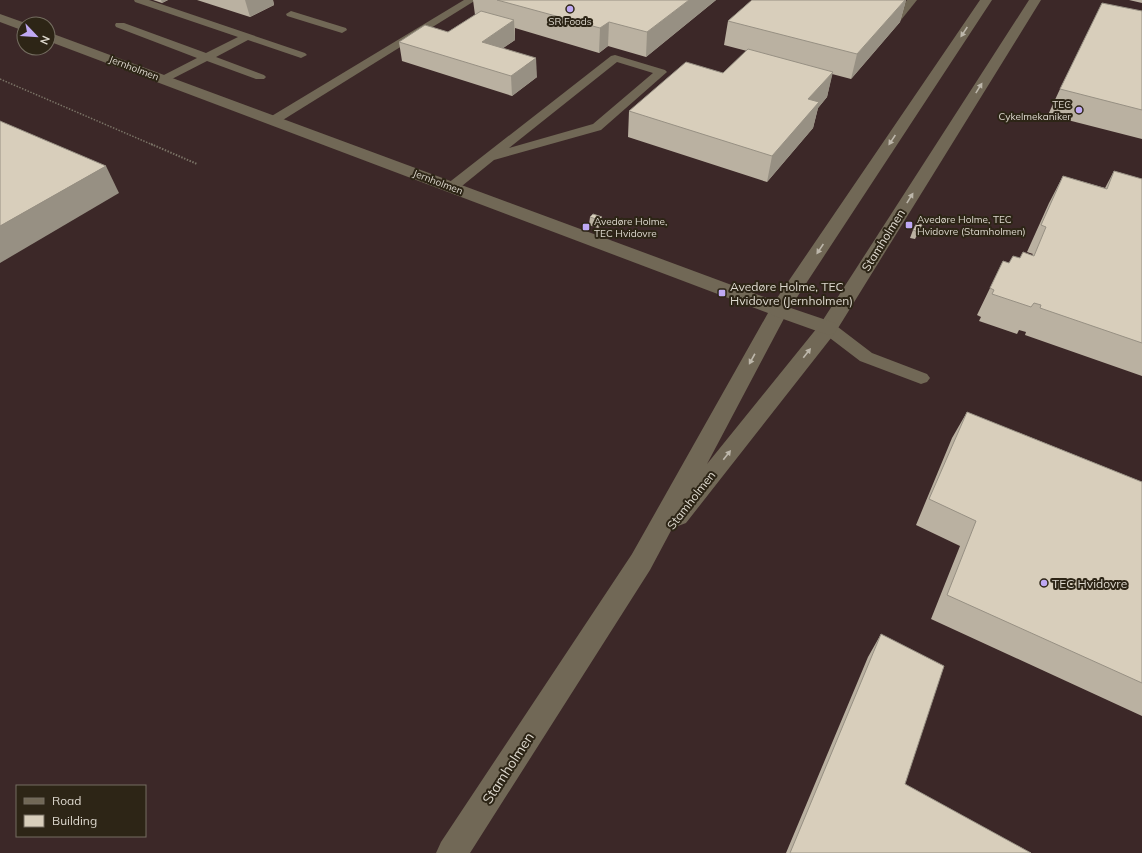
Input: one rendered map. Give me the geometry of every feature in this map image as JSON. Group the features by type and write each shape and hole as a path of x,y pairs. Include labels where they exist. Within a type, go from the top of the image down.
{"street":[{"name":"Stamholmen","path":"452,853 641,562 779,310 986,0"},
{"name":"Stamholmen","path":"641,562 828,328 1035,0"},
{"path":"0,18 16,24"},
{"name":"Jernholmen","path":"56,39 828,328"}],"lane":[{"path":"139,0 301,55"},
{"path":"274,120 471,0"},
{"path":"897,18 912,0"},
{"path":"291,14 342,30"},
{"path":"120,25 260,77"},
{"path":"164,79 248,36"},
{"path":"452,187 488,158 615,58 661,72 597,127 488,158"},
{"path":"828,328 866,357 921,378"}],"path":[{"path":"0,79 197,164"}],"shaded area":[{"path":"0,0 1142,0 1142,853 0,853"}],"building":[{"path":"497,0 689,0 647,32 609,22 600,28"},
{"path":"752,0 905,0 857,54 728,21"},
{"path":"1102,3 1142,11 1142,110 1060,89"},
{"path":"481,11 514,20 482,42 536,58 511,76 399,42 425,25 448,32"},
{"path":"748,49 833,72 808,99 819,102 772,156 629,111 686,62 723,73"},
{"path":"0,121 106,166 0,226"},
{"path":"1114,171 1142,179 1142,343 1040,308 1041,305 1034,303 1031,307 992,294 994,290 990,288 1003,261 1009,263 1013,256 1020,258 1023,252 1034,256 1046,227 1041,225 1063,176 1107,189"},
{"path":"593,214 602,217 599,220 590,217"},
{"path":"917,223 922,225 918,232 913,230"},
{"name":"TEC Hvidovre","path":"967,412 1142,482 1142,683 947,595 976,521 929,499"},
{"path":"881,634 944,666 905,784 1031,853 790,853"}],"place":[{"name":"SR Foods","path":"570,9"},
{"name":"TEC Cykelmekaniker","path":"1079,110"},
{"name":"Avedøre Holme, TEC Hvidovre (Stamholmen)","path":"909,225"},
{"name":"Avedøre Holme, TEC Hvidovre","path":"586,227"},
{"name":"Avedøre Holme, TEC Hvidovre (Jernholmen)","path":"722,293"},
{"name":"TEC Hvidovre","path":"1044,583"}]}
